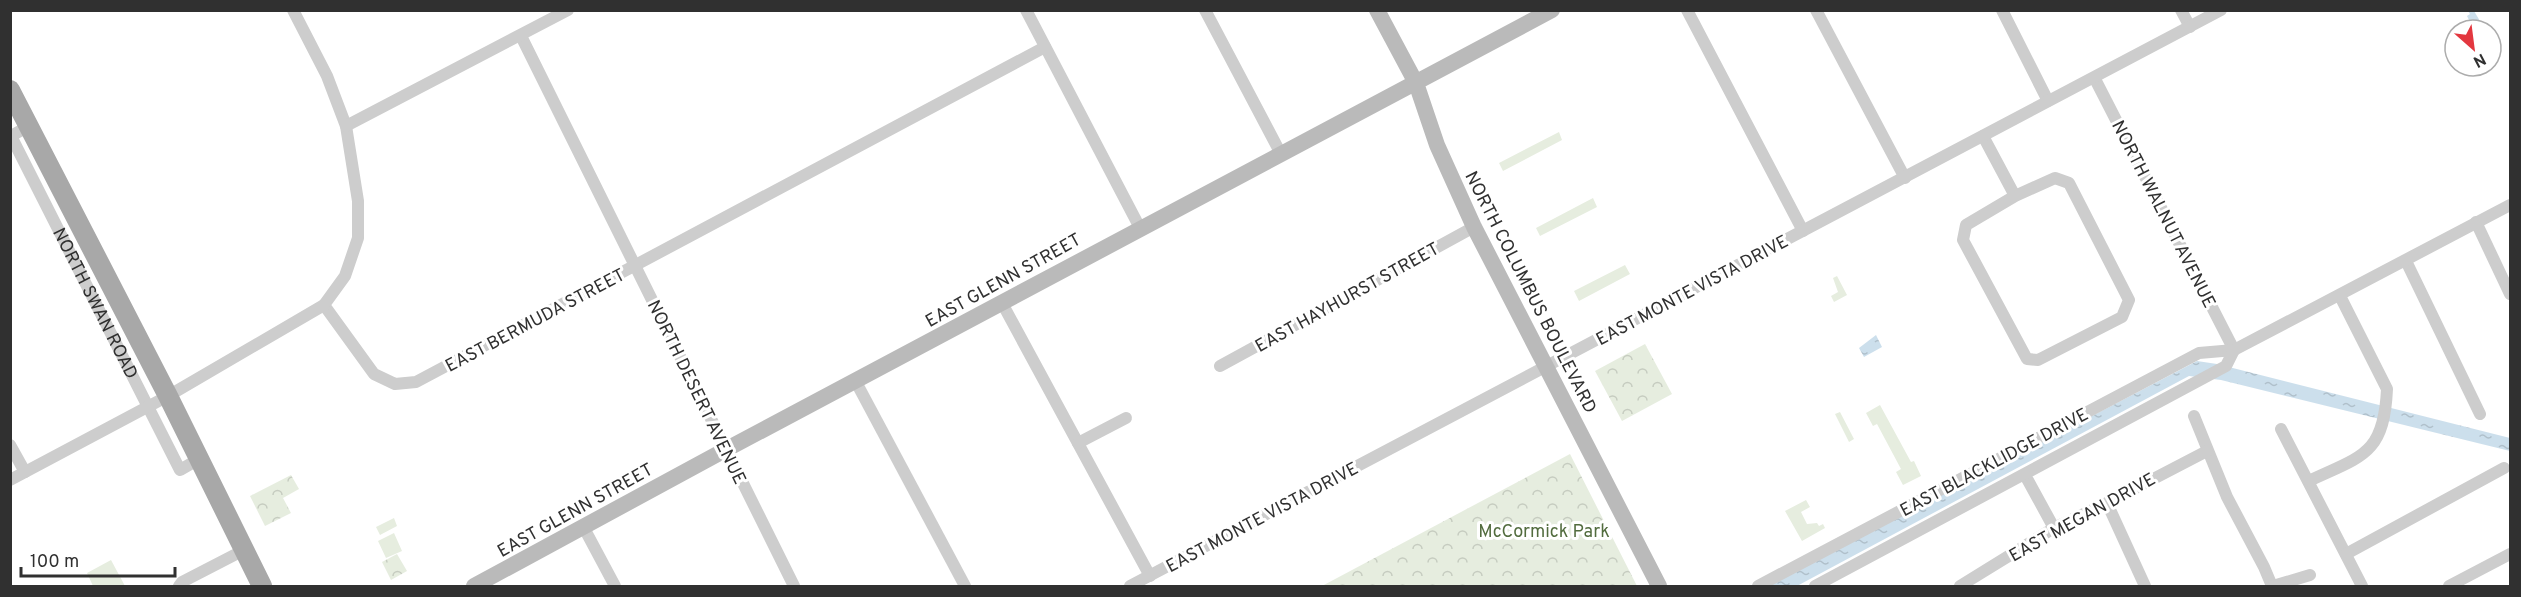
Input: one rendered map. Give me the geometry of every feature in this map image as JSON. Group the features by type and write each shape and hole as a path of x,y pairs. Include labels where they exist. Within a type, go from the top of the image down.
{"main road":[{"name":"NORTH SWAN ROAD","path":"10,90 168,396 262,586"}],"street":[{"path":"10,480 168,396 324,305 345,276 358,238 358,201 346,126 327,76 293,10"},
{"path":"346,126 568,10"},
{"path":"1026,10 1140,228"},
{"path":"1205,10 1281,154"},
{"name":"NORTH COLUMBUS BOULEVARD","path":"1377,10 1416,83 1437,145 1474,227 1659,586"},
{"name":"EAST GLENN STREET","path":"474,586 1140,228 1552,10"},
{"path":"1687,10 1803,231"},
{"path":"1816,10 1905,178"},
{"path":"2002,10 2048,101"},
{"path":"2181,10 2190,27"},
{"name":"EAST MONTE VISTA DRIVE","path":"1130,586 2222,10"},
{"name":"NORTH DESERT AVENUE","path":"521,36 794,586"},
{"name":"EAST BERMUDA STREET","path":"324,305 374,374 395,384 416,382 1046,47"},
{"name":"NORTH WALNUT AVENUE","path":"2095,78 2234,350"},
{"name":"NORTH SWAN ROAD","path":"29,126 11,136 147,407 180,470 199,459"},
{"path":"1983,136 2015,196"},
{"path":"2055,177 2069,183 2129,300 2122,317 2038,360 2027,359 1963,240 1966,225 2015,196 2055,177"},
{"name":"EAST BLACKLIDGE DRIVE","path":"1758,586 2199,353 2234,350 2511,205"},
{"path":"2476,222 2511,294"},
{"name":"EAST HAYHURST STREET","path":"1220,366 1474,227"},
{"path":"2406,261 2480,414"},
{"path":"2309,481 2361,457 2373,446 2381,426 2386,400 2387,388 2340,296"},
{"path":"1002,303 1150,576"},
{"name":"EAST BLACKLIDGE DRIVE","path":"1815,586 2226,366 2234,350"},
{"path":"856,382 965,586"},
{"path":"2194,416 2226,497 2272,586 2310,575"},
{"path":"1078,443 1126,418"},
{"path":"2282,429 2362,586"},
{"path":"10,445 25,472"},
{"name":"EAST MEGAN DRIVE","path":"1960,586 2054,528 2207,451"},
{"path":"2346,554 2504,468"},
{"path":"2025,475 2054,528"},
{"path":"2107,503 2145,586"},
{"path":"584,528 615,586"},
{"path":"179,586 182,582 244,550"},
{"path":"2449,586 2511,554"}],"green space":[{"path":"1559,132 1562,140 1503,171 1499,163"},
{"path":"1593,198 1597,207 1540,236 1536,228"},
{"path":"1625,265 1630,274 1579,301 1574,291"},
{"path":"1837,276 1847,295 1834,302 1831,296 1838,292 1833,278"},
{"path":"1645,344 1672,394 1622,421 1595,371"},
{"path":"1880,405 1921,476 1903,485 1896,472 1901,469 1877,424 1873,426 1866,413"},
{"path":"1840,412 1854,439 1849,442 1835,414"},
{"name":"McCormick Park","path":"1570,454 1637,586 1322,586"},
{"path":"291,475 299,489 283,498 291,513 265,526 250,496"},
{"path":"1806,500 1810,507 1801,512 1807,524 1817,523 1819,526 1823,524 1825,528 1802,541 1785,511"},
{"path":"394,518 397,526 380,535 376,527"},
{"path":"394,533 402,551 386,558 378,541"},
{"path":"397,554 407,571 391,580 382,562"},
{"path":"111,560 125,586 93,586 87,573"}],"water":[{"path":"2468,11 2474,11 2478,18 2468,18 2470,14"},
{"path":"1876,335 1882,347 1864,357 1859,348"},
{"path":"2197,361 2217,364 2510,438 2510,451 2221,380 2189,376 1797,586 1768,586"}]}
